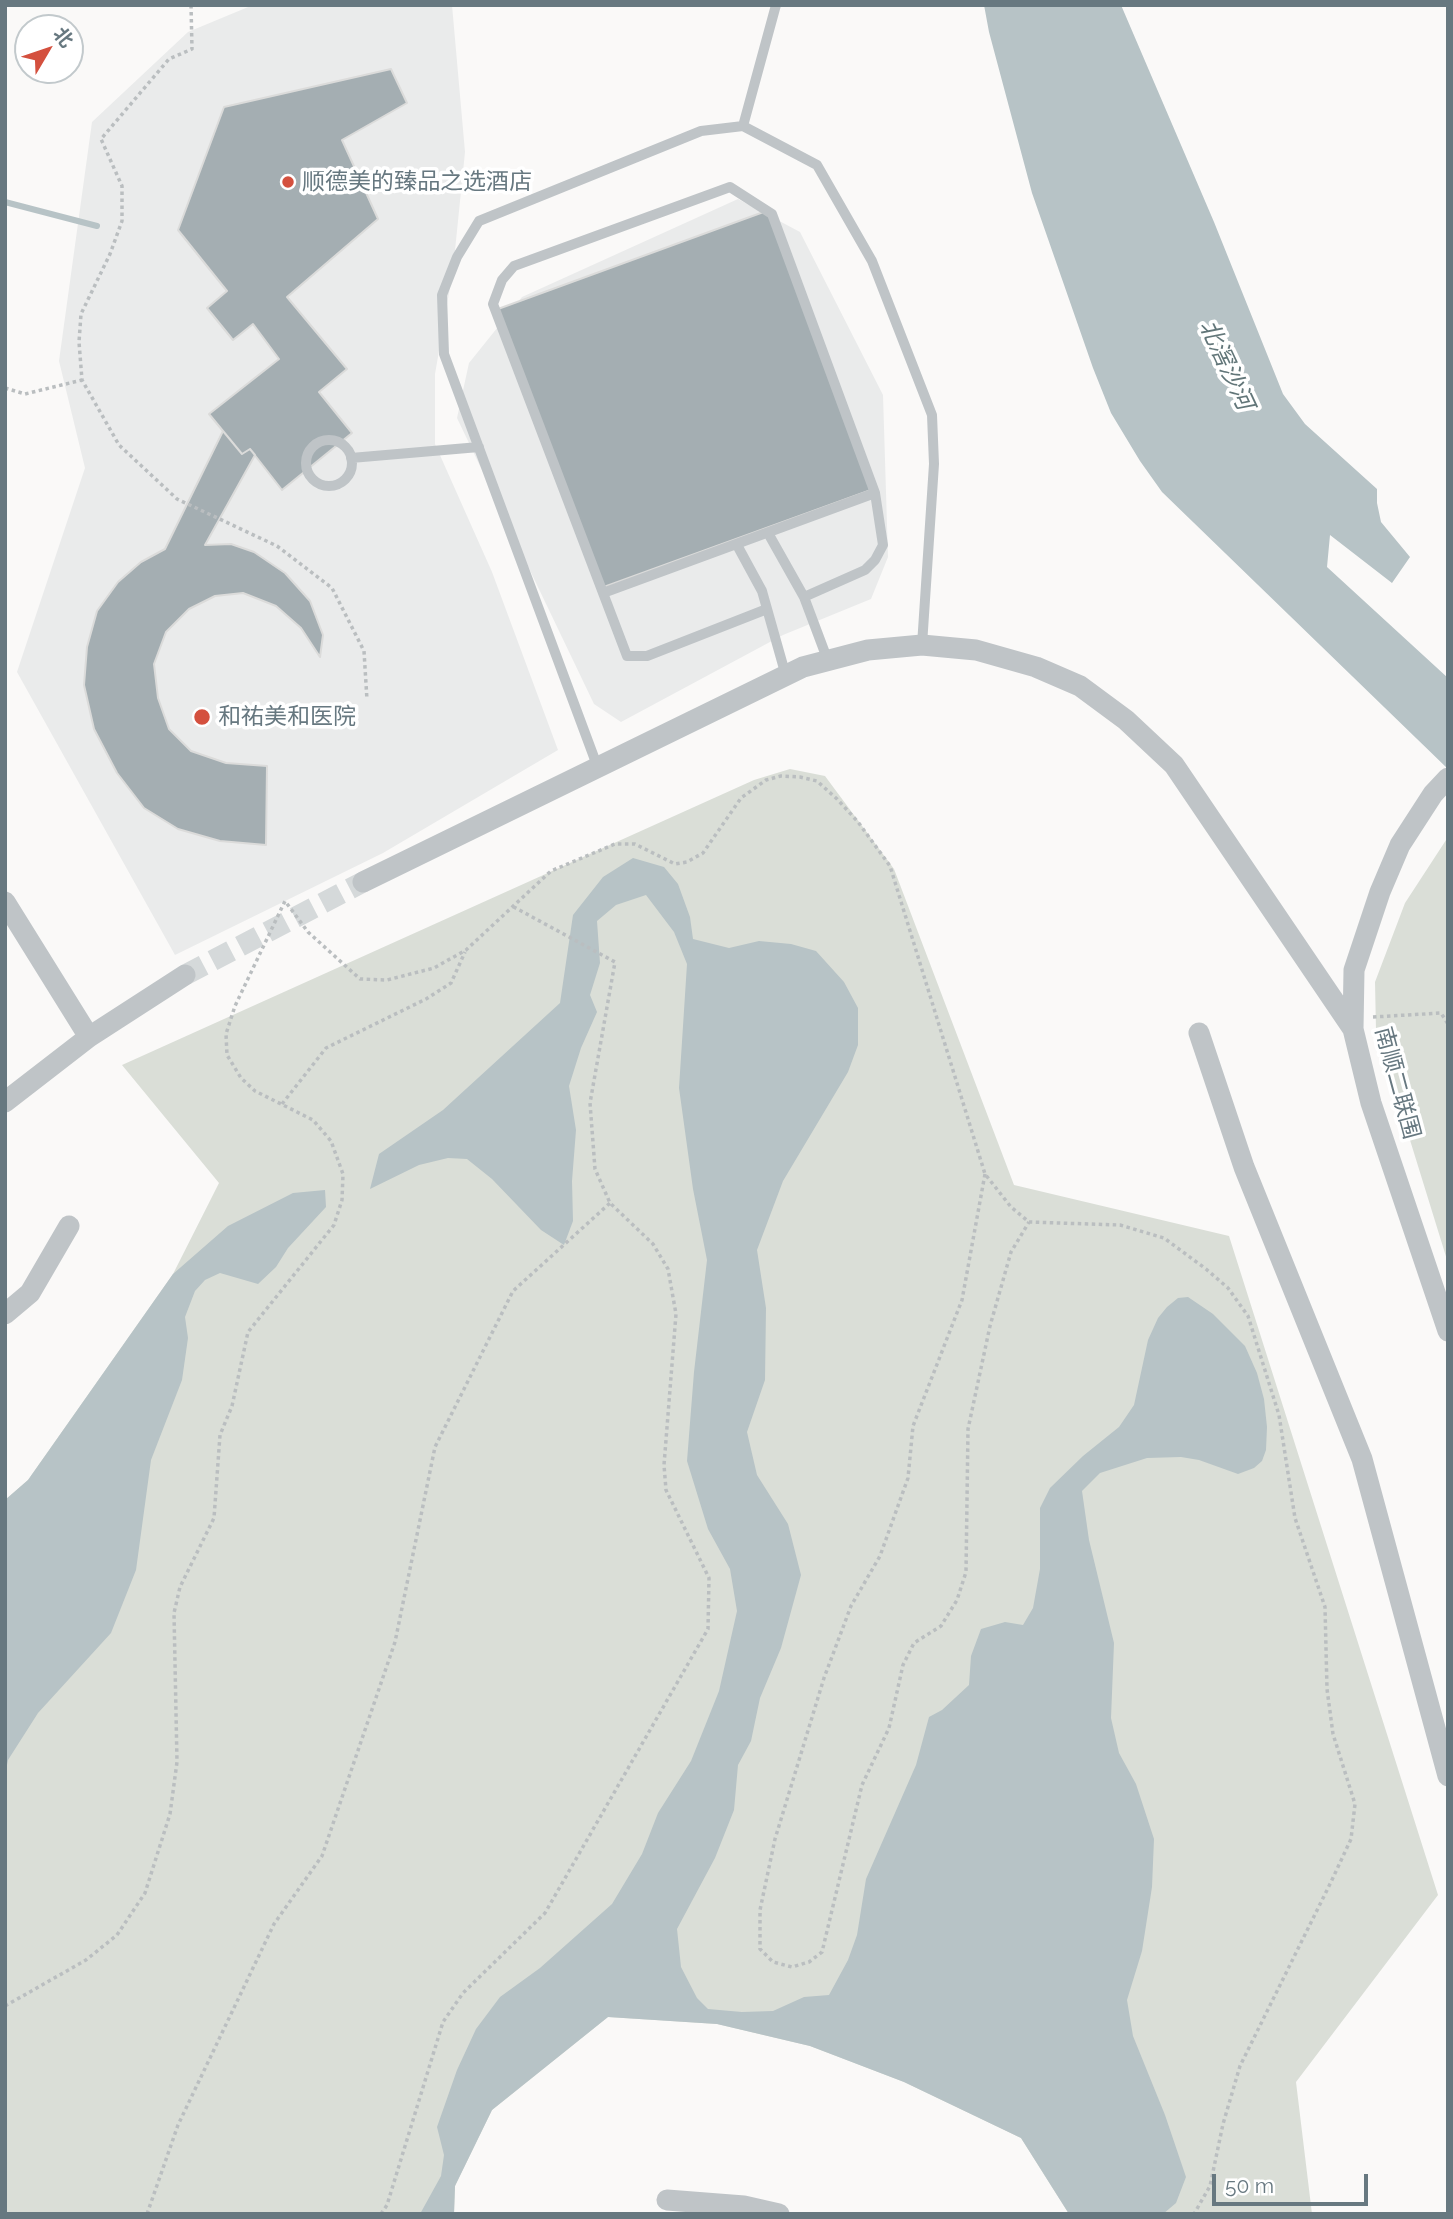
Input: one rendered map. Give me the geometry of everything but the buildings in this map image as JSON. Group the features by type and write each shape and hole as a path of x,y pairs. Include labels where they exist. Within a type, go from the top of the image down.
{"street":[{"path":"363,882 803,667 868,650 922,645 976,650 1036,667 1080,686 1126,720 1174,765 1353,1024"},
{"name":"南顺二联围","path":"1441,786 1401,845 1380,892 1354,970 1353,1024 1371,1103 1448,1331"},
{"path":"5,902 89,1037"},
{"path":"8,1094 89,1037 185,975"},
{"path":"1199,1033 1244,1167 1362,1459 1448,1776"},
{"path":"5,1314 30,1293 69,1226"},
{"path":"667,2200 744,2206 779,2214"}],"lane":[{"path":"743,126 776,5"},
{"path":"598,768 444,354 442,295 457,257 479,221 701,131 743,126 817,165 872,261 932,415 934,464 922,645"},
{"path":"767,610 647,656 627,656 494,304 502,281 514,266 730,187 772,214 875,493 883,545 875,560 865,569 804,597"},
{"path":"325,440 340,443 351,458 348,476 336,485 322,484 310,476 307,469 311,448 325,440"},
{"path":"351,458 479,447"},
{"path":"603,593 875,493"},
{"path":"768,533 804,597 828,661"},
{"path":"737,545 762,591 786,676"}],"path":[{"path":"191,5 192,49 169,59 101,139 122,186 122,221 110,254 81,314 79,342 82,380 119,444 177,499 277,545 332,588 365,651 367,700"},
{"path":"5,388 25,394 82,380"},
{"path":"5,2006 86,1960 117,1935 145,1893 170,1814 177,1762 174,1612 180,1587 214,1518 220,1435 232,1406 248,1332 334,1225 342,1200 343,1174 331,1141 313,1120 256,1091 241,1078 227,1055 226,1034 234,1006 285,901 308,932 360,979 387,980 434,968 466,950 551,871 615,844 635,844 675,864 687,862 703,853 741,798 766,780 782,776 817,781 858,822 890,866 985,1174 1011,1207 1029,1222 1120,1224 1164,1238 1206,1269 1228,1288 1248,1316 1279,1415 1295,1518 1325,1607 1327,1689 1333,1734 1355,1804 1351,1839 1240,2066 1223,2124 1210,2186 1194,2214"},
{"path":"381,2214 387,2205 443,2022 463,1993 545,1913 708,1629 709,1578 666,1490 664,1465 676,1314 668,1269 653,1244 610,1203 595,1169 590,1103 615,962 512,906"},
{"path":"282,1104 326,1048 426,999 451,983 466,950"},
{"path":"1353,1024 1441,1013 1448,1024"},
{"path":"985,1174 962,1300 913,1426 908,1478 880,1556 850,1606 775,1839 760,1910 761,1950 773,1962 792,1967 809,1962 822,1952 862,1785 889,1728 902,1665 914,1643 941,1626 957,1600 965,1572 968,1429 990,1326 1011,1252 1029,1222"},
{"path":"147,2214 178,2124 268,1936 322,1856 395,1642 435,1447 513,1291 610,1203"}],"shaded area":[{"path":"253,5 452,5 465,152 453,270 435,374 435,444 492,572 558,750 383,853 175,955 17,672 85,468 59,361 92,122 188,32"},
{"path":"738,199 800,232 883,395 888,557 871,599 783,635 621,722 594,704 457,418 469,363 522,297"},
{"path":"790,769 825,776 894,869 1014,1185 1229,1236 1438,1895 1296,2082 1312,2214 1069,2214 1021,2138 904,2082 810,2046 717,2024 608,2017 492,2110 455,2186 454,2214 5,2214 5,1500 28,1480 173,1274 219,1183 122,1065 754,780"},
{"path":"1448,837 1448,1263 1376,1030 1375,982 1405,903"}],"water":[{"name":"北滘沙河","path":"984,5 1121,5 1214,222 1283,394 1305,424 1377,489 1381,522 1410,557 1392,583 1330,535 1327,567 1448,678 1448,769 1162,492 1140,461 1111,413 1032,193"},
{"path":"633,858 664,867 678,884 690,917 693,939 729,948 759,941 791,944 816,951 844,982 858,1008 858,1045 848,1072 783,1181 757,1250 766,1308 765,1380 747,1432 757,1475 788,1524 801,1575 781,1648 760,1698 751,1741 738,1765 734,1810 715,1858 677,1929 681,1967 697,1998 708,2009 773,2011 804,1997 829,1995 848,1960 857,1935 866,1879 916,1765 929,1717 942,1710 969,1685 971,1656 981,1629 1005,1622 1023,1625 1033,1608 1040,1569 1040,1508 1050,1488 1083,1456 1119,1427 1134,1405 1148,1340 1158,1318 1167,1307 1178,1298 1188,1297 1213,1314 1245,1346 1257,1373 1264,1399 1267,1427 1266,1450 1262,1461 1254,1468 1238,1474 1199,1460 1181,1457 1147,1458 1100,1473 1082,1491 1089,1540 1114,1643 1111,1718 1119,1753 1136,1784 1154,1839 1152,1887 1142,1951 1127,2000 1133,2036 1165,2115 1186,2177 1176,2203 1163,2214 1069,2214 1021,2138 904,2082 810,2046 717,2024 608,2017 492,2110 455,2186 454,2214 420,2214 441,2176 444,2155 437,2127 457,2070 476,2029 500,1997 540,1968 612,1904 642,1854 658,1813 691,1761 719,1691 737,1611 730,1569 708,1529 687,1461 707,1260 693,1189 679,1088 687,964 674,932 646,895 616,905 597,921 600,963 590,995 597,1012 581,1048 569,1086 576,1130 572,1181 573,1221 564,1245 541,1230 492,1179 467,1159 448,1158 419,1165 370,1189 379,1154 443,1110 560,1003 573,915 603,877"},
{"path":"325,1190 326,1207 288,1248 276,1267 258,1284 220,1273 205,1280 195,1291 185,1317 188,1338 182,1380 151,1460 136,1570 111,1633 38,1713 8,1760 5,1775 5,1500 28,1480 173,1274 228,1226 293,1193"}],"waterway":[{"path":"5,202 97,226"}],"tunnel":[{"path":"185,975 363,882"}],"place":[{"name":"顺德美的臻品之选酒店","path":"288,182"},
{"name":"和祐美和医院","path":"202,717"}]}
